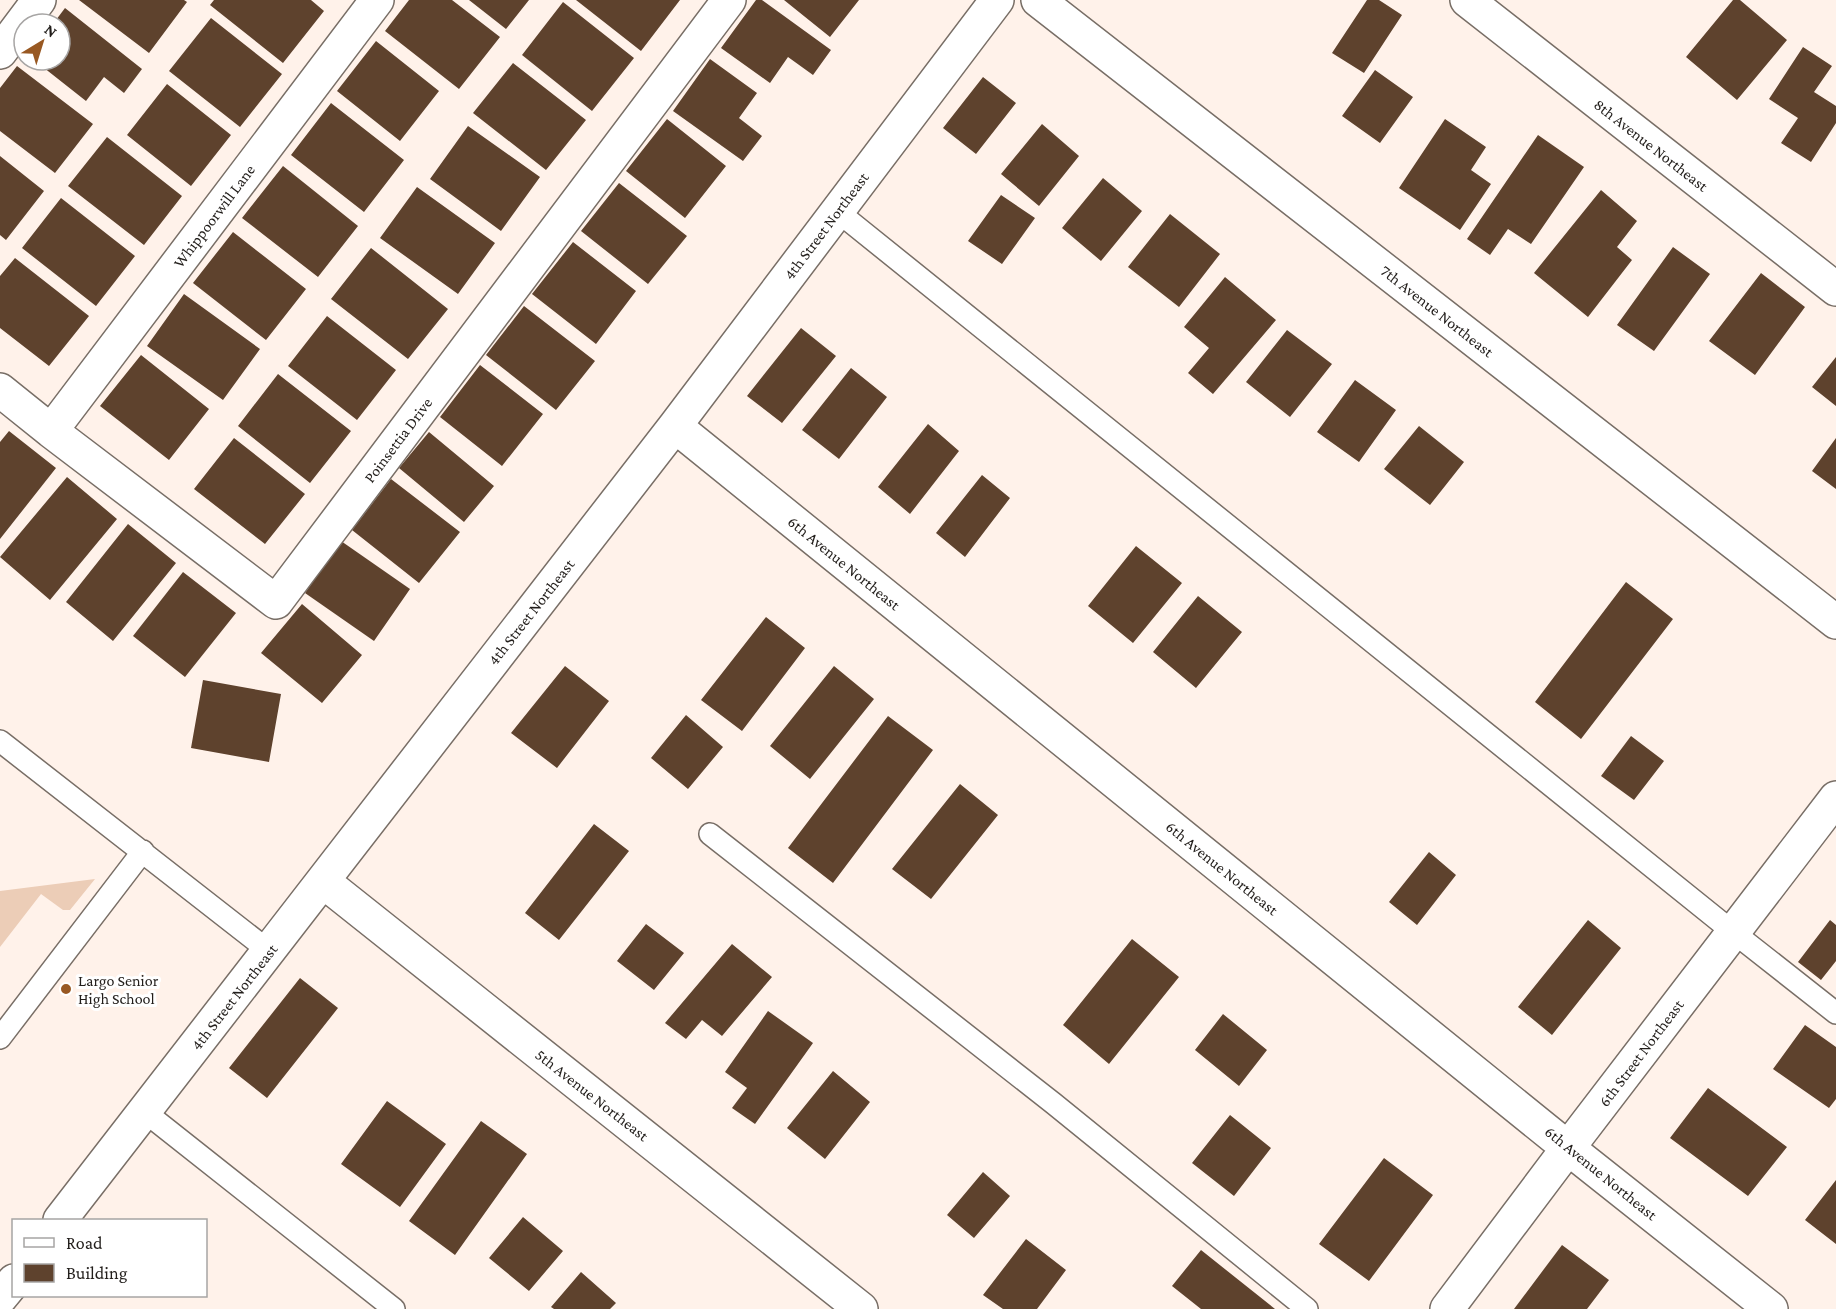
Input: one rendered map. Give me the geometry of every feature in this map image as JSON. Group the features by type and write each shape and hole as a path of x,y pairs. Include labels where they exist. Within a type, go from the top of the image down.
{"street":[{"path":"0,52 39,0"},
{"name":"Whippoorwill Lane","path":"51,431 377,0"},
{"name":"Poinsettia Drive","path":"0,390 276,602 729,0"},
{"name":"4th Street Northeast","path":"62,1219 675,426 997,0"},
{"name":"7th Avenue Northeast","path":"1038,0 1836,622"},
{"name":"8th Avenue Northeast","path":"1467,0 1836,290"},
{"name":"6th Avenue Northeast","path":"675,426 1568,1148 1771,1309"},
{"name":"6th Street Northeast","path":"1447,1309 1836,798"},
{"name":"5th Avenue Northeast","path":"324,882 861,1309"},
{"path":"0,1298 12,1283"}],"lane":[{"path":"837,211 1836,1013"},
{"path":"0,741 269,951"},
{"path":"710,834 1053,1103 1307,1309"},
{"path":"0,1038 143,851"},
{"path":"145,1112 394,1309"}],"shaded area":[{"path":"95,879 70,910 63,910 41,894 0,947 0,891"}],"building":[{"path":"79,0 184,0 187,2 149,53"},
{"path":"214,0 311,0 324,11 283,63 210,5"},
{"path":"409,0 452,0 500,37 459,89 385,31"},
{"path":"469,0 529,0 506,29"},
{"path":"576,0 680,0 641,51"},
{"path":"756,0 762,0 831,50 813,75 788,57 770,83 721,48"},
{"path":"784,0 859,0 830,37"},
{"path":"1367,0 1379,0 1402,15 1364,73 1332,53"},
{"path":"1733,0 1740,0 1787,40 1737,100 1686,57"},
{"path":"563,2 634,58 592,111 522,55"},
{"path":"72,14 142,69 124,93 104,77 86,101 49,72 72,72"},
{"path":"211,18 282,74 240,127 169,71"},
{"path":"376,41 439,91 400,141 337,91"},
{"path":"1803,47 1832,66 1814,92 1836,106 1836,123 1811,162 1781,143 1798,118 1769,99"},
{"path":"710,59 757,93 739,118 762,136 743,161 673,111"},
{"path":"513,63 586,120 546,170 473,113"},
{"path":"1375,70 1413,97 1380,143 1342,116"},
{"path":"12,72 25,72 93,124 55,173 0,131 0,88"},
{"path":"983,77 1016,103 976,154 943,128"},
{"path":"167,84 231,135 191,186 127,135"},
{"path":"331,103 404,160 364,212 291,155"},
{"path":"667,119 726,166 685,218 626,171"},
{"path":"1445,119 1486,147 1471,170 1491,184 1460,230 1399,188"},
{"path":"1042,124 1079,156 1039,206 1001,174"},
{"path":"468,126 540,177 501,231 430,179"},
{"path":"1538,135 1584,167 1531,244 1508,229 1490,255 1467,239"},
{"path":"107,137 182,196 144,245 68,186"},
{"path":"0,156 44,191 6,240 0,235"},
{"path":"283,166 358,226 318,277 242,218"},
{"path":"1103,178 1142,211 1101,261 1062,228"},
{"path":"619,183 687,236 648,284 581,231"},
{"path":"417,187 495,243 458,294 380,238"},
{"path":"1601,190 1637,221 1617,247 1632,260 1588,317 1534,273"},
{"path":"1001,195 1035,218 1002,264 968,241"},
{"path":"61,198 135,256 96,306 22,248"},
{"path":"1170,214 1220,254 1179,307 1128,267"},
{"path":"233,232 306,289 266,340 193,283"},
{"path":"573,242 636,291 596,344 532,294"},
{"path":"1673,247 1710,274 1654,351 1617,325"},
{"path":"371,248 448,309 408,359 331,299"},
{"path":"15,258 89,316 49,366 0,328 0,276"},
{"path":"1761,273 1805,307 1755,375 1709,341"},
{"path":"1225,277 1276,320 1213,394 1188,373 1209,348 1184,327"},
{"path":"184,294 260,349 223,400 147,346"},
{"path":"524,306 595,361 556,410 486,355"},
{"path":"327,316 396,370 357,420 288,366"},
{"path":"801,328 836,356 782,423 747,396"},
{"path":"1287,330 1332,364 1290,417 1246,382"},
{"path":"141,355 209,409 169,460 100,406"},
{"path":"1836,357 1836,406 1812,387"},
{"path":"480,365 543,414 502,466 440,417"},
{"path":"851,368 887,397 839,459 802,430"},
{"path":"278,374 351,431 310,483 238,426"},
{"path":"1355,380 1396,410 1359,462 1317,432"},
{"path":"928,424 959,451 910,514 878,487"},
{"path":"1419,426 1464,462 1430,505 1384,469"},
{"path":"9,431 56,468 0,539 0,442"},
{"path":"429,432 494,486 464,522 399,468"},
{"path":"234,438 305,494 265,544 194,489"},
{"path":"1836,438 1836,489 1812,471"},
{"path":"982,475 1010,498 965,557 936,533"},
{"path":"67,477 117,519 50,600 0,557"},
{"path":"391,479 460,532 419,583 352,530"},
{"path":"128,524 176,563 113,641 66,602"},
{"path":"341,541 410,589 374,641 305,593"},
{"path":"1136,546 1182,583 1133,643 1088,606"},
{"path":"183,572 236,613 185,677 133,636"},
{"path":"1626,582 1673,619 1581,739 1535,702"},
{"path":"1198,596 1242,632 1196,688 1153,652"},
{"path":"302,604 362,655 322,703 261,653"},
{"path":"766,617 805,648 742,731 701,700"},
{"path":"565,666 609,701 557,768 511,733"},
{"path":"834,666 874,699 810,779 770,746"},
{"path":"203,680 281,694 269,762 191,748"},
{"path":"686,715 723,747 688,789 651,758"},
{"path":"888,716 933,750 833,883 788,848"},
{"path":"1631,736 1664,761 1634,800 1601,776"},
{"path":"960,784 998,815 931,899 892,869"},
{"path":"594,824 629,851 559,940 525,913"},
{"path":"1429,852 1456,875 1417,925 1389,902"},
{"path":"1588,920 1621,948 1552,1035 1518,1007"},
{"path":"1830,920 1836,925 1836,961 1821,980 1798,962"},
{"path":"646,924 684,953 654,990 617,961"},
{"path":"1132,939 1179,977 1109,1064 1063,1025"},
{"path":"732,944 772,977 722,1036 702,1020 686,1039 665,1023"},
{"path":"300,978 338,1008 267,1098 229,1068"},
{"path":"768,1011 813,1043 755,1124 732,1108 747,1088 725,1072"},
{"path":"1223,1014 1267,1050 1239,1086 1195,1050"},
{"path":"1805,1025 1836,1047 1836,1099 1829,1108 1773,1069"},
{"path":"833,1071 870,1102 825,1159 787,1128"},
{"path":"1708,1088 1787,1147 1748,1196 1670,1138"},
{"path":"387,1101 446,1144 400,1207 341,1164"},
{"path":"1230,1115 1271,1148 1234,1196 1192,1163"},
{"path":"481,1121 527,1154 455,1255 409,1221"},
{"path":"1384,1158 1433,1195 1369,1281 1319,1244"},
{"path":"983,1172 1010,1196 974,1238 947,1215"},
{"path":"1836,1180 1836,1244 1805,1220"},
{"path":"523,1217 563,1251 529,1291 489,1258"},
{"path":"1026,1239 1066,1270 1037,1309 1003,1309 983,1295"},
{"path":"1562,1245 1609,1280 1587,1309 1514,1309"},
{"path":"1201,1250 1275,1309 1201,1309 1172,1286"},
{"path":"581,1272 616,1303 610,1309 554,1309 551,1307"}],"place":[{"name":"Largo Senior High School","path":"66,989"}]}
